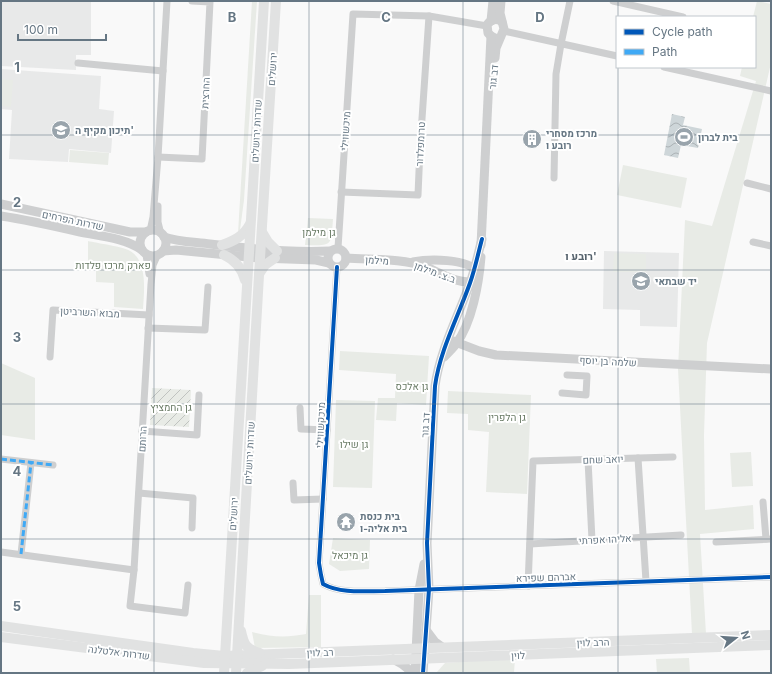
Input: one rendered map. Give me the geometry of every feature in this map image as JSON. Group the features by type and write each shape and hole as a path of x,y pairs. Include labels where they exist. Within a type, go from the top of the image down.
{"main road":[{"name":"שדרות ירושלים","path":"247,284 264,1"},
{"name":"ירושלים","path":"262,232 276,1"},
{"path":"247,284 240,267 223,250 245,233 251,222"},
{"name":"שדרות ירושלים","path":"237,664 262,232"},
{"path":"259,274 265,265 276,254 262,232"},
{"name":"ירושלים","path":"226,624 247,284"},
{"path":"239,621 243,638 248,648 265,659 247,673"},
{"path":"202,654 212,652 220,644 226,624"},
{"path":"224,664 226,624"},
{"name":"שדרות אלטלנה","path":"1,626 202,654 224,664"},
{"name":"הרב לוין","path":"420,653 442,647 771,635"},
{"name":"שדרות אלטלנה","path":"1,637 190,662 237,664 265,659"},
{"name":"לוין","path":"265,659 393,659 420,653 437,658 771,645"},
{"name":"רב לוין","path":"265,659 420,653"},
{"path":"190,662 202,667 210,673"}],"street":[{"path":"148,232 153,217 158,157 167,1"},
{"name":"החרצית","path":"158,157 202,159 210,2 192,1"},
{"path":"493,1 488,33 499,31 616,56"},
{"name":"דב גור","path":"441,360 457,343 473,306 480,277 488,119 488,89 499,31 501,1"},
{"path":"554,178 556,74 570,1"},
{"path":"614,1 679,16"},
{"name":"מיכשווילי","path":"334,250 341,192 353,14 429,16"},
{"path":"429,16 489,24 497,20 499,31"},
{"name":"טרומפלדור","path":"341,192 418,195 420,141 429,16"},
{"path":"78,63 163,71"},
{"path":"672,68 689,70 771,91"},
{"path":"156,176 158,222 166,244 160,253"},
{"path":"747,183 771,189"},
{"name":"שדרות הפרחים","path":"1,204 130,232 148,232"},
{"name":"שדרות הפרחים","path":"1,216 118,240 135,246 144,252"},
{"path":"223,250 176,250 152,256 144,252 140,241 143,234 154,230 163,236 223,250 260,254 334,250 345,253 346,258 342,265 333,265 316,260 276,254"},
{"name":"דב גור","path":"420,653 435,386 441,360 470,282 482,239"},
{"path":"753,242 771,246"},
{"path":"333,265 328,257 334,250"},
{"name":"הרותם","path":"144,252 151,284"},
{"name":"הרותם","path":"160,253 153,264 151,284 134,570 130,606 186,613 188,585"},
{"path":"459,263 478,254"},
{"name":"מילמן","path":"346,258 408,262"},
{"name":"ב.צ. מילמן","path":"408,262 429,260 459,263 474,268"},
{"name":"ב.צ. מילמן","path":"408,262 428,268 456,280 470,282 480,277"},
{"name":"מיכקשווילי","path":"323,584 320,575 319,563 327,430 333,265"},
{"path":"474,268 480,277"},
{"path":"456,280 465,295"},
{"path":"148,328 205,330 208,286"},
{"name":"מבוא השרביטן","path":"50,357 53,310 149,315"},
{"path":"464,328 467,338 474,349"},
{"name":"שלמה בן יוסף","path":"448,339 474,349 496,355 771,369"},
{"path":"562,394 586,395 587,376 567,375"},
{"path":"142,431 197,435 199,395"},
{"path":"300,408 301,429 327,430"},
{"name":"יואב שחם","path":"530,544 533,461 673,457"},
{"path":"638,458 646,581"},
{"path":"1,459 53,465"},
{"path":"588,460 592,540"},
{"path":"21,554 31,463"},
{"path":"293,483 294,500 323,499"},
{"path":"139,493 193,498 192,528"},
{"path":"716,542 769,539 763,502"},
{"name":"אליהו אפרתי","path":"530,544 681,535"},
{"path":"528,586 530,544"},
{"path":"1,552 134,570"},
{"name":"אברהם שפירא","path":"323,584 330,588 339,590 385,591 771,577"},
{"name":"דב גור","path":"420,653 426,630 424,590"},
{"path":"426,630 435,642 442,647"},
{"path":"393,659 414,673 420,653"},
{"path":"420,653 424,673"},
{"path":"424,673 437,658"}],"shaded area":[{"path":"1,1 91,1 91,55 76,55 76,70 1,66"},
{"name":"תיכון מקיף ה'","path":"1,69 101,76 99,109 114,111 111,153 69,149 68,162 9,159 12,110 1,109"},
{"name":"יד שבתאי","path":"604,251 679,253 677,327 640,326 640,310 603,309"}],"green space":[{"path":"252,1 257,1 244,200 240,230 238,233"},
{"path":"757,1 771,4 771,63 707,343 704,435 705,510 753,505 754,529 700,534 706,634 692,634 678,369 685,220 712,226 756,81 740,76 742,68 756,68 756,16 753,16"},
{"path":"1,79 13,80 11,107 1,106"},
{"path":"70,150 109,153 108,165 69,162"},
{"path":"623,165 687,178 681,208 617,195"},
{"name":"גן מילמן","path":"308,218 333,219 332,235 329,242 321,245 305,245"},
{"name":"פארק מרכז פלדות","path":"88,241 122,248 130,251 136,256 140,262 144,277 143,309 114,307 114,283 96,282 96,269 88,268"},
{"path":"614,253 646,254 646,272 613,272"},
{"name":"גן אלכס","path":"340,351 429,356 426,405 397,403 396,421 376,420 378,398 395,398 396,374 339,370"},
{"path":"1,363 35,378 35,440 1,435"},
{"name":"גן החמציץ","path":"152,388 191,390 189,427 150,425"},
{"name":"גן הלפרין","path":"448,391 531,395 527,494 486,492 489,432 468,430 468,414 447,413"},
{"name":"גן שילו","path":"336,400 375,401 372,488 333,487"},
{"path":"751,452 753,486 732,487 730,453"},
{"name":"גן מיכאל","path":"333,538 370,540 369,569 340,571 329,564"},
{"path":"309,595 321,595 321,647 255,648 252,632 279,636 306,634"},
{"path":"515,658 514,673 436,673 445,663"},
{"path":"689,658 690,673 657,673 656,659"}],"water":[{"name":"בית לברון","path":"672,114 685,117 683,125 702,129 698,148 681,145 678,158 664,155"}],"marked path":[{"path":"1,459 53,465"},
{"path":"21,554 31,463"}],"cycle path":[{"path":"423,673 429,589 427,543 435,386 441,360 470,283 482,239"},
{"path":"337,267 319,563 323,584 345,591 369,591 771,577"}],"place":[{"name":"תיכון מקיף ה'","path":"61,130"},
{"name":"בית לברון","path":"684,137"},
{"name":"מרכז מסחרי רובע ו","path":"532,139"},
{"name":"יד שבתאי","path":"641,281"},
{"name":"בית כנסת בית אליה-ו","path":"346,522"}],"district":[{"name":"רובע ו'","path":"581,256"}]}
